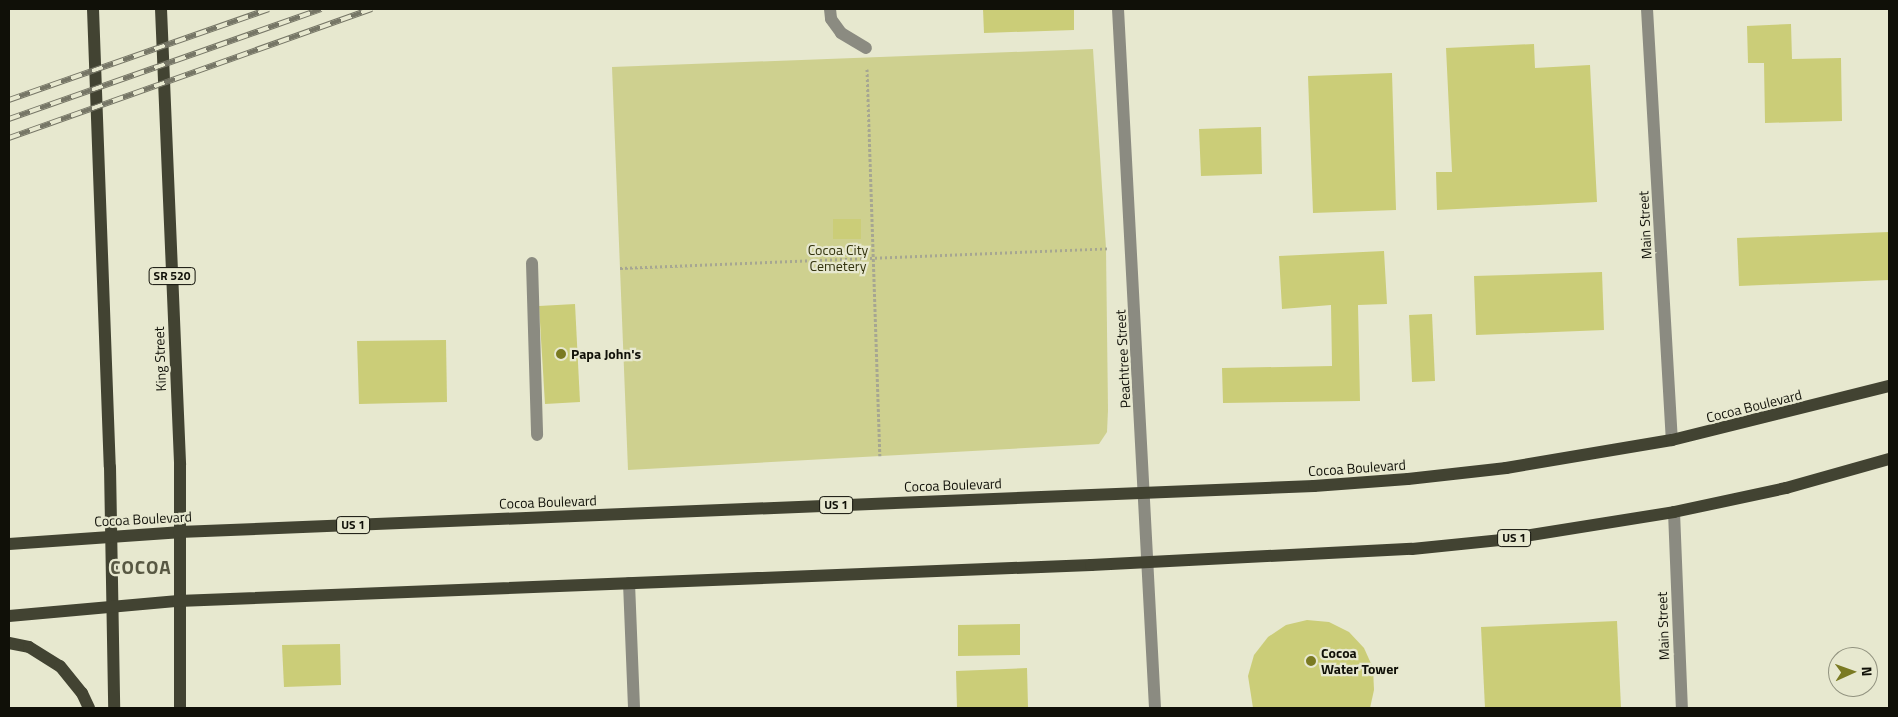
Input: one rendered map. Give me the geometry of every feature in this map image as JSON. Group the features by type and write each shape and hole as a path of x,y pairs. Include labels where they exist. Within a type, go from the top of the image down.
{"main road":[{"path":"93,9 112,535 114,708"},
{"name":"King Street","path":"161,9 180,465 178,602 180,708"},
{"name":"Cocoa Boulevard","path":"9,544 112,535 1314,486 1408,479 1506,468 1672,440 1889,386"},
{"name":"US 1","path":"9,616 178,602 1147,563 1412,549 1500,540 1674,512 1786,488 1889,459"},
{"path":"9,643 29,648 60,666 82,693 89,708"}],"street":[{"path":"830,9 831,19 841,33 866,48"},
{"name":"Peachtree Street","path":"1119,9 1155,708"},
{"name":"Main Street","path":"1647,9 1672,440"},
{"path":"532,263 537,435"},
{"name":"Main Street","path":"1674,512 1682,708"},
{"path":"629,583 634,708"}],"path":[{"path":"866,48 880,456"},
{"path":"620,268 1131,246"}],"green space":[{"name":"Cocoa City Cemetery","path":"1093,49 1106,248 1108,410 1107,432 1099,444 628,470 612,67"}],"building":[{"path":"983,9 1074,9 1074,30 984,33"},
{"path":"1791,24 1792,59 1841,58 1842,121 1765,123 1764,63 1748,63 1747,26"},
{"path":"1534,44 1535,68 1590,65 1597,202 1437,210 1436,172 1452,172 1446,48"},
{"path":"1392,73 1396,210 1313,213 1308,76"},
{"path":"1261,127 1262,174 1201,176 1199,129"},
{"path":"833,219 861,219 861,239 833,239"},
{"path":"1889,232 1889,280 1739,286 1737,238"},
{"path":"1384,251 1387,304 1358,305 1360,401 1223,403 1222,368 1332,366 1331,305 1282,309 1279,256"},
{"path":"1602,272 1604,330 1476,335 1474,276"},
{"path":"575,304 580,402 545,404 539,306"},
{"path":"1432,314 1435,381 1412,382 1409,315"},
{"path":"446,340 447,402 359,404 357,341"},
{"name":"Cocoa Water Tower","path":"1307,620 1329,622 1349,632 1364,648 1373,668 1374,690 1370,708 1253,708 1248,676 1254,655 1268,637 1286,625"},
{"path":"1617,621 1621,708 1485,708 1481,627"},
{"path":"1020,624 1020,655 958,656 958,625"},
{"path":"340,644 341,685 284,687 282,645"},
{"path":"1027,668 1028,707 957,708 956,671"}],"railway":[{"path":"9,100 269,9"},
{"path":"9,119 321,9"},
{"path":"9,138 372,9"}],"place":[{"name":"Papa John's","path":"561,354"},
{"name":"Cocoa Water Tower","path":"1311,661"}],"district":[{"name":"COCOA","path":"141,567"}]}
